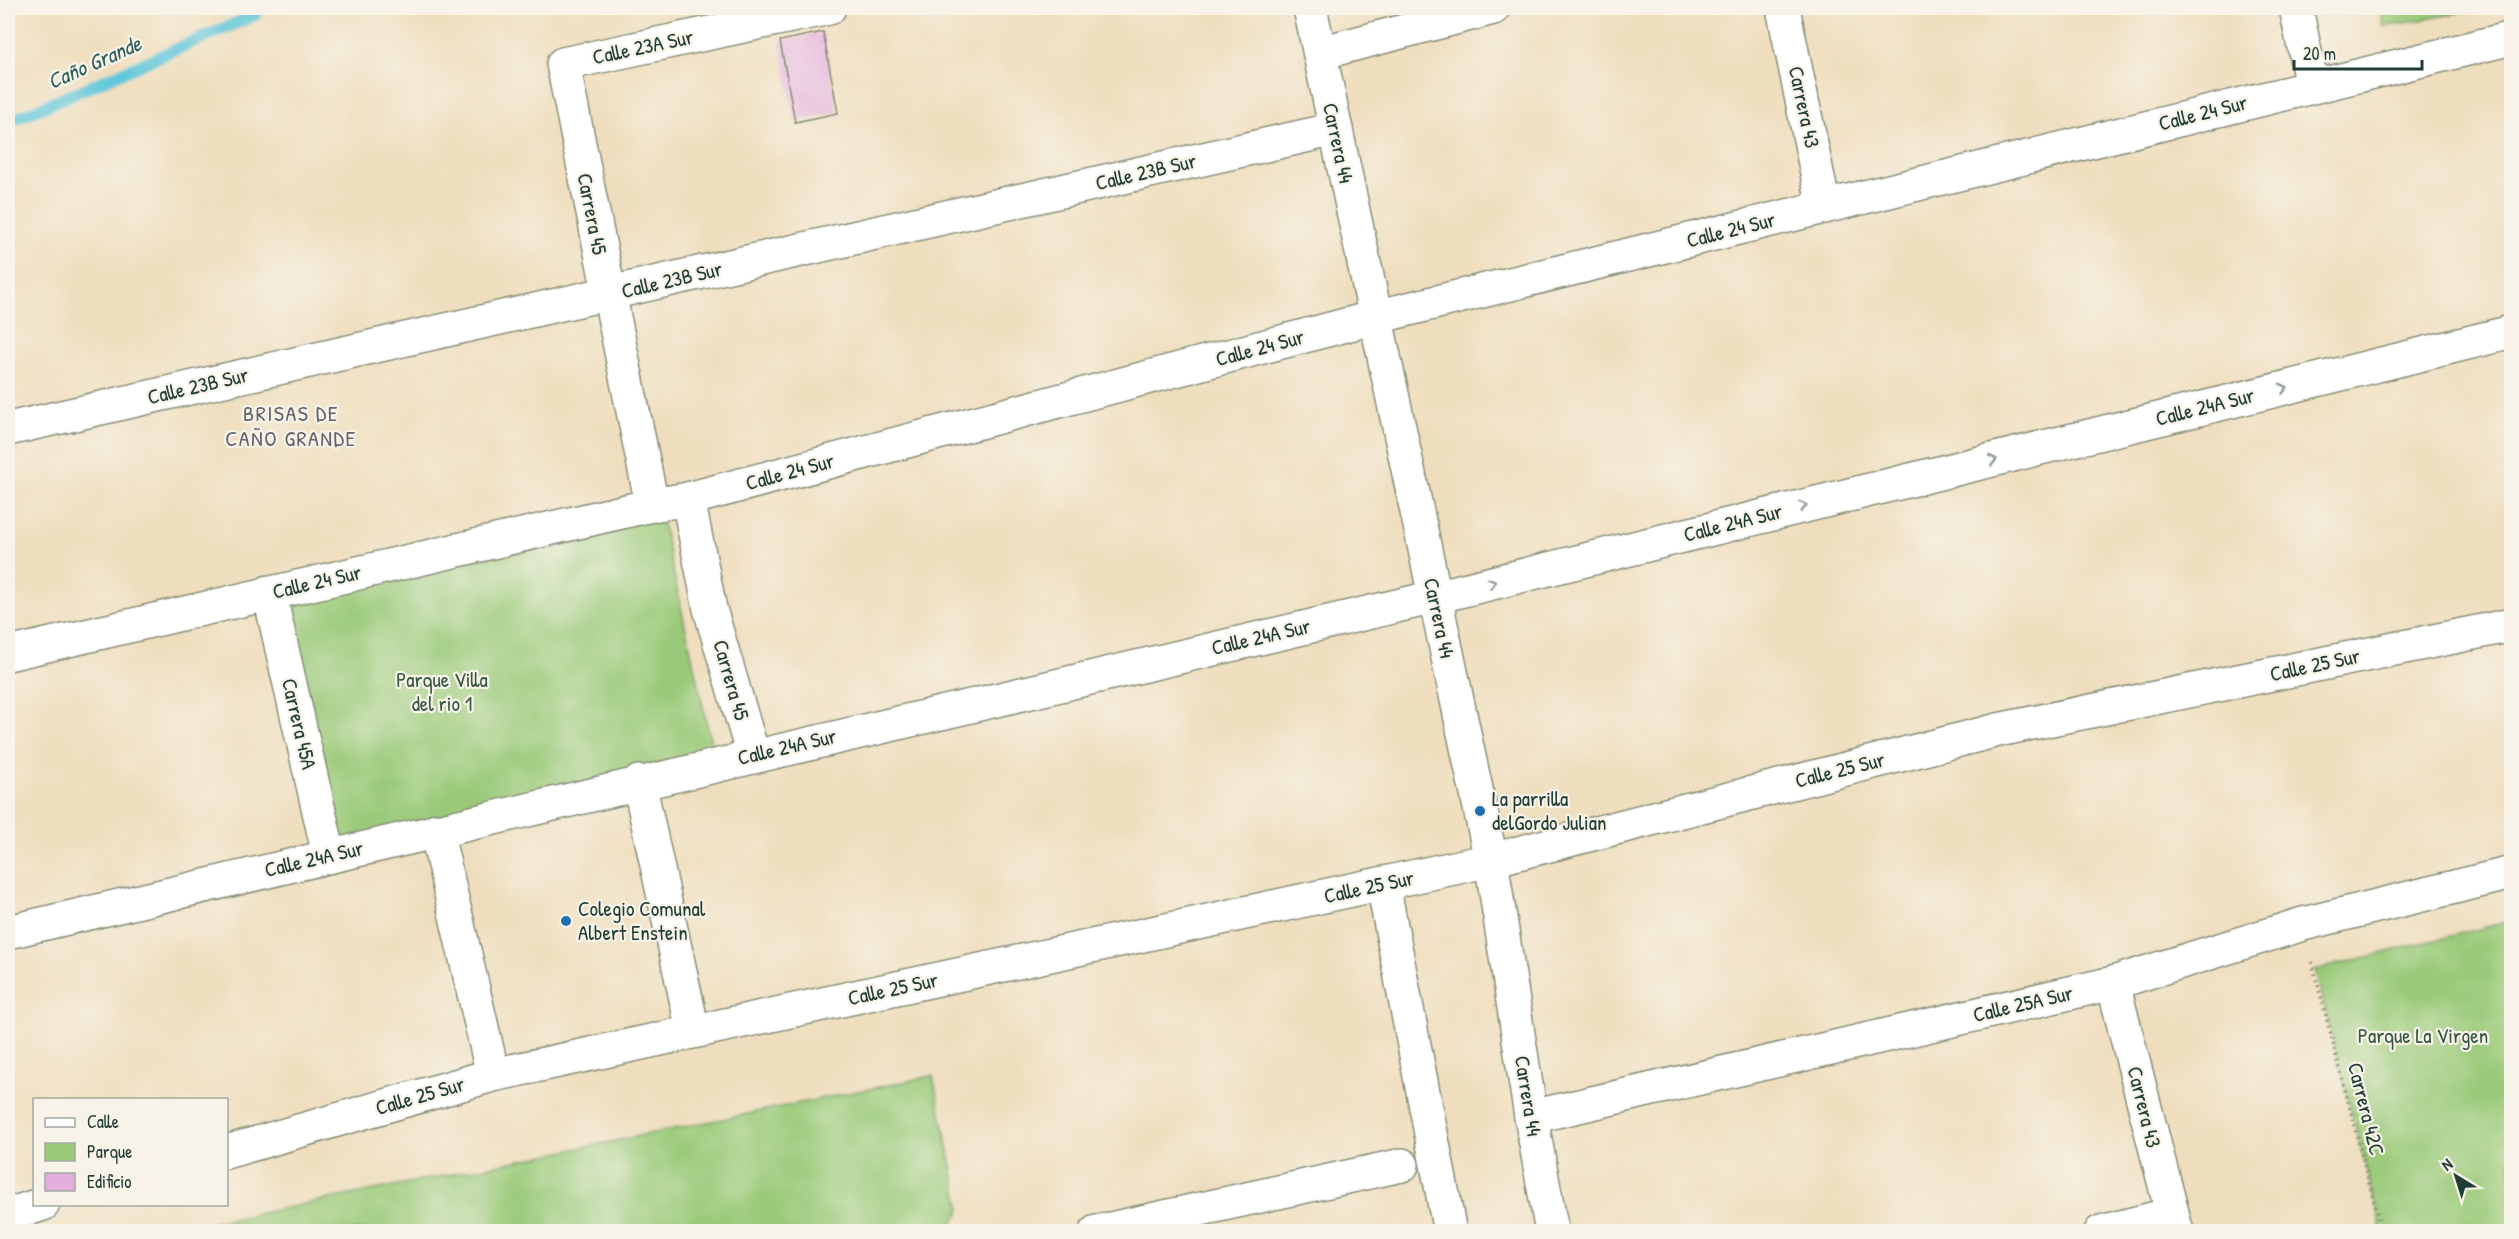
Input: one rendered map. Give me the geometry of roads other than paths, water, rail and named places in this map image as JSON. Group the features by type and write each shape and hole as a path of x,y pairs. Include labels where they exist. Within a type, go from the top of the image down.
{"street":[{"name":"Calle 23A Sur","path":"562,64 829,8"},
{"name":"Carrera 44","path":"1310,8 1491,860 1531,1117 1552,1232"},
{"path":"1320,53 1493,8"},
{"name":"Carrera 43","path":"1783,8 1824,207"},
{"path":"2296,8 2312,86"},
{"name":"Calle 24 Sur","path":"8,654 269,592 652,505 688,499 1376,317 2511,38"},
{"name":"Carrera 45","path":"562,64 652,505"},
{"name":"Calle 23B Sur","path":"8,429 1336,129"},
{"name":"Calle 24A Sur","path":"8,932 753,755 1435,597 2511,332"},
{"name":"Carrera 45","path":"688,499 710,609 753,755"},
{"name":"Carrera 45A","path":"269,592 329,855"},
{"name":"Calle 25 Sur","path":"228,1151 493,1075 1491,860 1998,730 2511,625"},
{"path":"639,782 693,1031"},
{"path":"436,830 493,1075"},
{"name":"Calle 25A Sur","path":"1531,1117 2113,983 2303,924 2511,873"},
{"path":"1383,884 1450,1232"},
{"name":"Carrera 43","path":"2113,983 2174,1223"},
{"path":"1096,1232 1402,1165"},
{"path":"8,1215 37,1206"},
{"path":"2101,1232 2174,1223"}],"waterway":[{"name":"Caño Grande","path":"8,122 255,15 260,8"}],"place":[{"name":"La parrilla delGordo Julian","path":"1480,811"},
{"name":"Colegio Comunal Albert Enstein","path":"566,921"}],"district":[{"name":"BRISAS DE CAÑO GRANDE","path":"291,426"}],"park label":[{"name":"Parque Villa del rio 1","path":"442,692"},
{"name":"Parque La Virgen","path":"2423,1036"}]}
